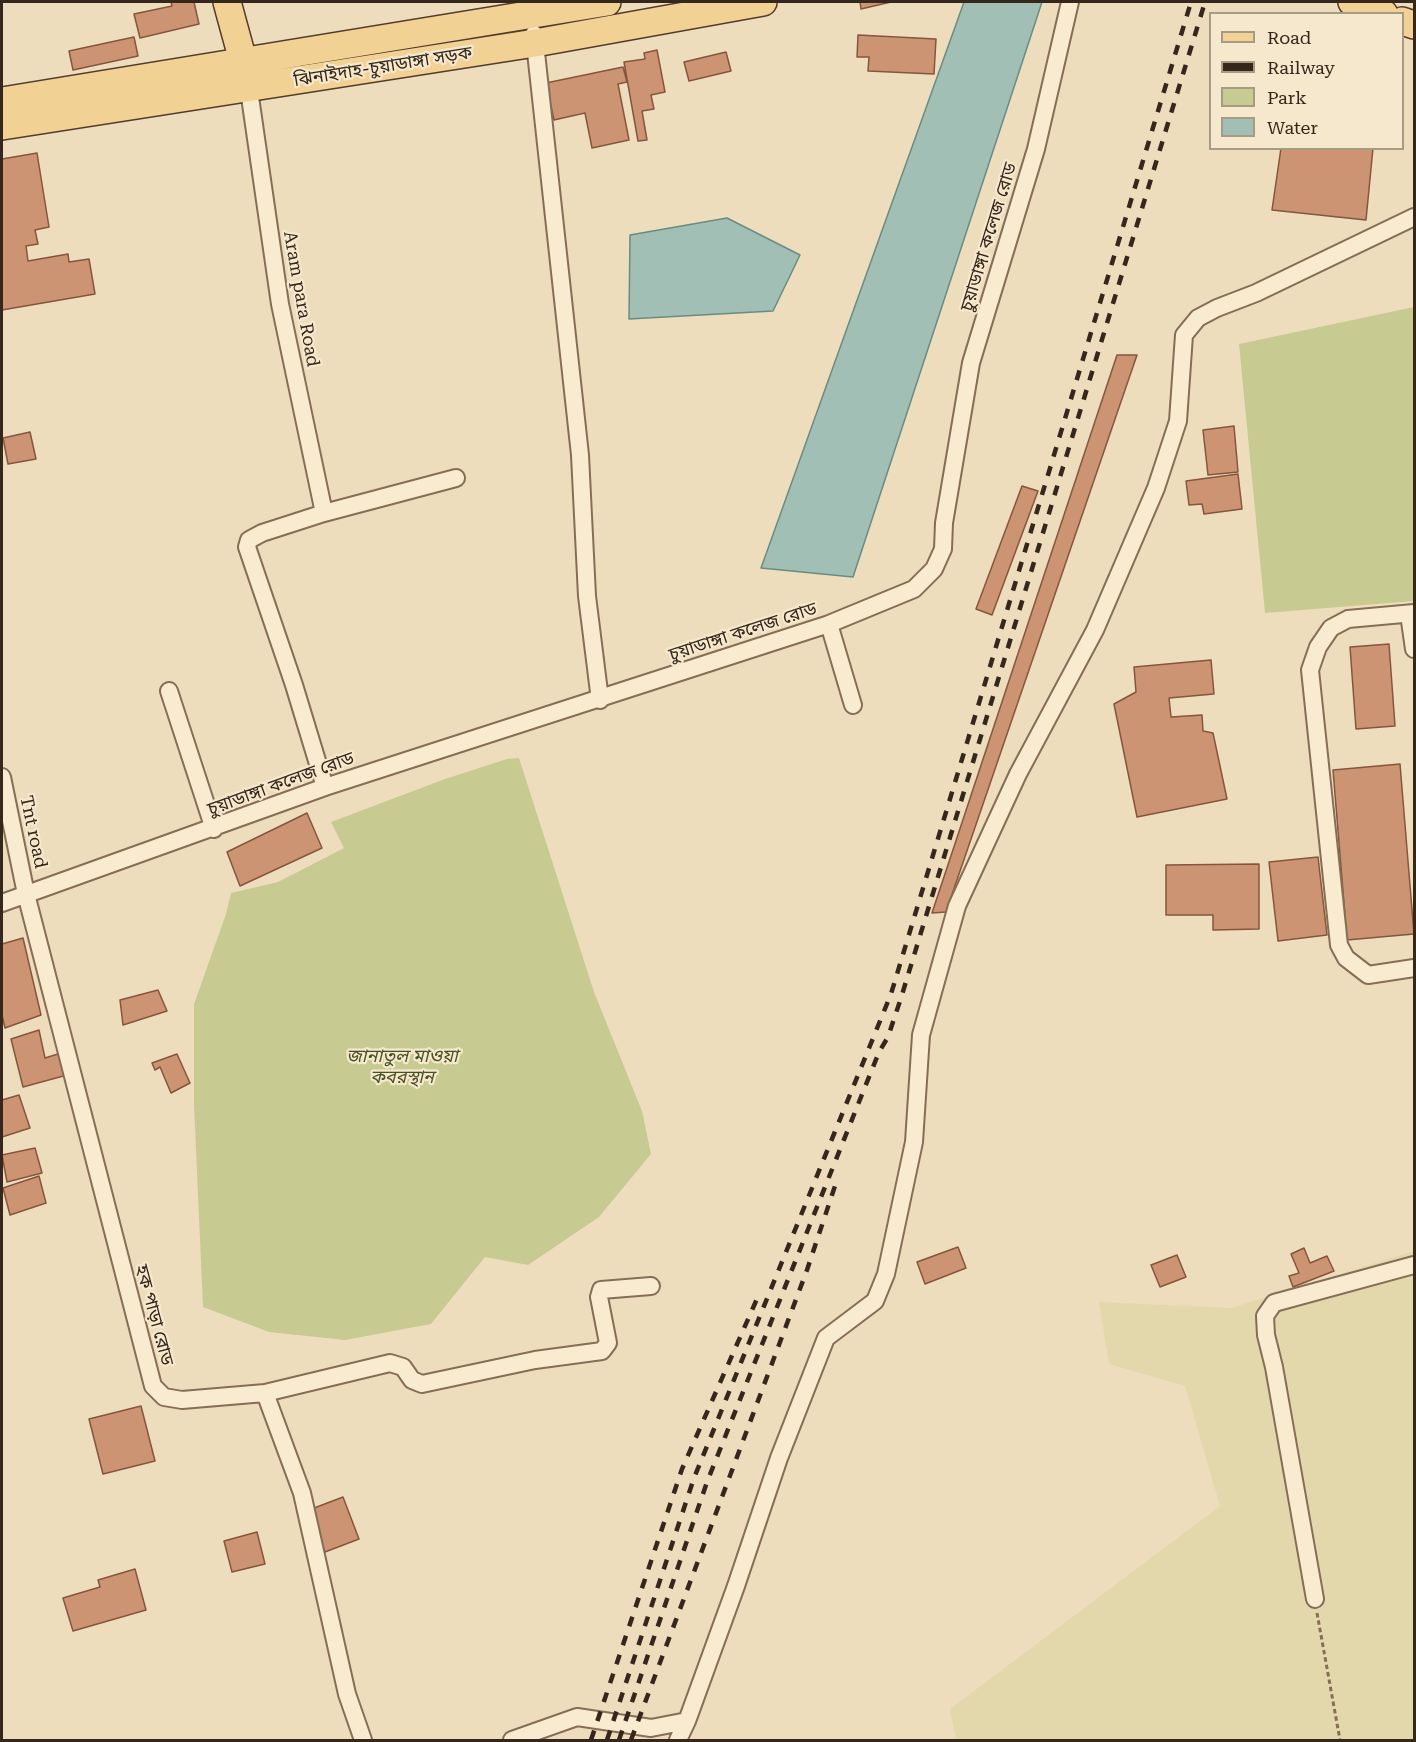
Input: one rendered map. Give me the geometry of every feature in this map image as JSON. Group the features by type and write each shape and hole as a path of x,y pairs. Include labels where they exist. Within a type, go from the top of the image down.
{"main road":[{"path":"227,2 245,63 249,90"},
{"name":"ঝিনাইদাহ-চুয়াডাঙ্গা সড়ক","path":"2,101 245,63 401,35 533,16 607,2"},
{"name":"ঝিনাইদাহ-চুয়াডাঙ্গা সড়ক","path":"2,126 249,90 535,43 763,2"},
{"path":"1352,2 1379,12"},
{"path":"401,35 405,63"}],"street":[{"name":"চুয়াডাঙ্গা কলেজ রোড","path":"2,903 325,788 829,624 914,589 934,569 943,549 944,523 971,363 1036,149 1070,2"},
{"path":"533,16 580,455 587,596 600,700"},
{"name":"Aram para Road","path":"249,90 280,304 324,513"},
{"path":"678,1740 711,1658 779,1458 826,1338 875,1301 886,1274 915,1142 921,1035 957,906 1018,774 1095,630 1156,488 1178,421 1184,335 1198,318 1216,308 1257,293 1414,217"},
{"path":"325,788 294,686 247,547 249,540 254,536 324,513 456,478"},
{"path":"1414,649 1412,614 1348,619 1331,628 1318,646 1310,670 1339,945 1346,958 1368,975 1414,968"},
{"path":"829,624 852,705"},
{"path":"169,691 214,829"},
{"name":"Tnt road","path":"2,777 26,894"},
{"name":"হক পাড়া রোড","path":"26,894 153,1386 164,1397 182,1400 265,1393 390,1363 403,1367 412,1380 422,1384 535,1360 602,1351 608,1344 599,1297 601,1290 651,1286"},
{"path":"1315,1599 1274,1367 1266,1335 1265,1316 1274,1303 1414,1265"},
{"path":"265,1393 302,1492 347,1694 363,1740"},
{"path":"512,1740 577,1717 651,1728 687,1721"}],"path":[{"path":"1315,1599 1340,1740"}],"shaded area":[{"path":"1414,1251 1414,1740 956,1740 950,1709 1220,1506 1185,1386 1109,1364 1099,1302 1231,1308"}],"green space":[{"path":"1414,307 1414,601 1265,613 1239,344"},
{"name":"জানাতুল মাওয়া কবরস্থান","path":"519,758 594,992 642,1111 651,1154 599,1217 528,1265 485,1257 431,1324 345,1340 269,1332 203,1307 194,1105 194,1004 226,914 231,893 278,882 344,848 331,822 445,779 507,759"}],"water":[{"path":"964,2 1042,2 853,577 761,568"},
{"path":"727,218 800,255 773,311 629,319 630,235"}],"building":[{"path":"171,2 194,2 199,24 140,38 134,14 172,6"},
{"path":"860,2 891,2 861,9"},
{"path":"858,35 936,39 934,74 868,71 869,57 857,57"},
{"path":"134,37 138,56 73,70 69,51"},
{"path":"657,50 665,92 651,95 654,109 642,111 647,140 638,141 624,62 645,59 644,53"},
{"path":"726,52 731,71 689,81 684,62"},
{"path":"623,67 627,82 618,84 629,140 592,148 585,113 554,120 546,83"},
{"path":"1281,150 1373,150 1366,220 1272,210"},
{"path":"37,153 49,227 35,230 38,244 26,246 28,261 68,254 69,262 89,259 95,294 2,310 2,159"},
{"path":"1117,355 1137,355 946,912 932,913"},
{"path":"1234,426 1238,472 1208,475 1203,430"},
{"path":"30,432 36,459 8,464 3,438"},
{"path":"1238,474 1242,509 1204,514 1202,504 1189,505 1186,481"},
{"path":"1022,486 1038,491 992,615 976,609"},
{"path":"1389,644 1395,726 1356,729 1350,647"},
{"path":"1211,660 1214,694 1169,698 1171,717 1202,715 1203,731 1213,733 1227,799 1137,817 1114,704 1136,692 1134,667"},
{"path":"1400,764 1414,934 1347,940 1333,770"},
{"path":"307,813 322,848 240,886 227,852"},
{"path":"1318,857 1327,935 1278,941 1269,862"},
{"path":"1259,864 1259,929 1213,930 1213,915 1166,915 1166,865"},
{"path":"23,938 41,1015 5,1028 2,1015 2,944"},
{"path":"158,990 167,1011 123,1025 120,1000"},
{"path":"39,1030 45,1058 61,1053 67,1075 23,1087 11,1039"},
{"path":"177,1054 190,1083 171,1093 160,1067 155,1070 152,1063"},
{"path":"19,1095 30,1128 2,1137 2,1100"},
{"path":"35,1148 42,1173 7,1182 2,1155"},
{"path":"39,1176 46,1203 10,1215 3,1188"},
{"path":"958,1247 966,1268 925,1284 917,1262"},
{"path":"1304,1248 1310,1263 1327,1256 1334,1271 1293,1287 1289,1276 1299,1273 1291,1254"},
{"path":"1177,1255 1186,1277 1160,1287 1151,1265"},
{"path":"141,1406 155,1461 103,1474 89,1419"},
{"path":"343,1497 359,1539 325,1552 309,1510"},
{"path":"257,1532 265,1564 232,1572 224,1541"},
{"path":"135,1569 146,1610 73,1631 63,1598 100,1587 98,1580"}],"railway":[{"path":"607,1740 694,1478 891,994 1191,2"},
{"path":"619,1740 707,1482 879,1052 888,1037 1205,2"},
{"path":"631,1740 807,1270 837,1180"},
{"path":"591,1740 682,1469 760,1292"}]}
